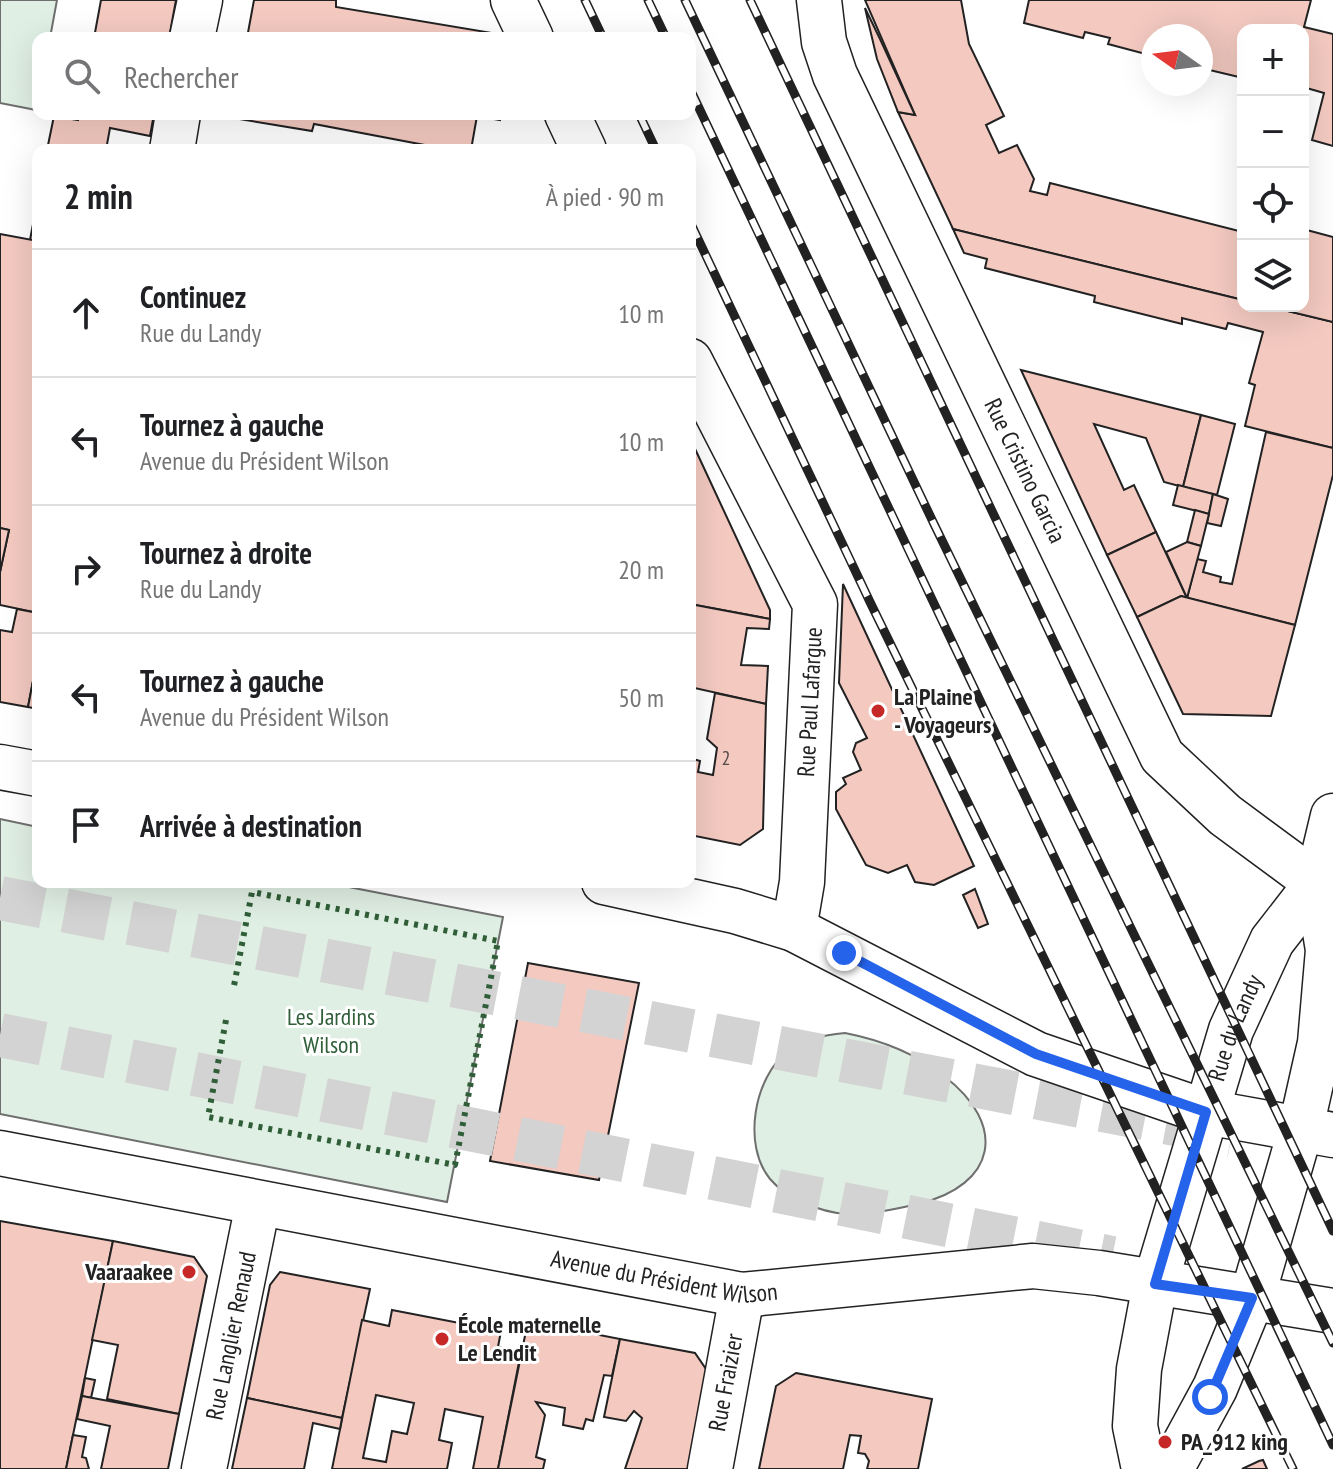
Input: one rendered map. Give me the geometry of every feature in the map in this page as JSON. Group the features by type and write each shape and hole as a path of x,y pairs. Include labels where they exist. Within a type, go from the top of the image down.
{"main road":[{"path":"193,32 200,0"},
{"path":"513,0 528,32"},
{"name":"Rue Cristino Garcia","path":"819,0 824,42 835,75 1162,756 1225,815 1317,883"},
{"path":"173,144 177,120"},
{"path":"570,120 581,144"},
{"name":"Rue Paul Lafargue","path":"696,373 815,604 802,882 794,929"},
{"path":"0,767 32,773"},
{"name":"Rue du Landy","path":"1171,1469 1215,1388 1316,1134 1328,950 1317,883 1333,816"},
{"name":"Rue du Landy","path":"1144,1469 1135,1426 1139,1369 1155,1284 1231,1030 1272,941 1317,883"},
{"path":"631,888 735,911 794,929 1036,1054 1206,1112 1316,1134"},
{"name":"Avenue du Président Wilson","path":"0,1153 742,1295 1033,1266 1333,1311"},
{"name":"Rue Langlier Renaud","path":"204,1469 258,1204"},
{"name":"Rue Fraizier","path":"710,1469 742,1295"}],"green space":[{"path":"0,0 57,0 51,32 32,32 32,109 0,103"},
{"name":"Les Jardins Wilson","path":"0,819 32,826 32,888 354,888 503,917 447,1202 0,1114"},
{"path":"845,1033 872,1039 909,1054 944,1076 964,1095 978,1114 985,1133 985,1151 978,1168 964,1183 944,1195 918,1204 873,1213 846,1214 805,1203 785,1193 770,1179 761,1165 754,1130 760,1094 767,1077 788,1051 801,1043"}],"building":[{"path":"101,0 176,0 170,32 95,32"},
{"path":"254,0 336,0 336,7 486,32 248,32"},
{"path":"865,0 961,0 969,44 1004,116 986,125 999,153 1017,145 1034,179 1030,191 1047,195 1050,183 1237,230 1237,299 953,229 898,112 915,115"},
{"path":"1029,0 1311,0 1305,24 1237,24 1237,77 1213,71 1213,24 1141,24 1141,53 1108,44 1110,38 1085,32 1083,38 1024,23"},
{"path":"865,8 915,115 898,112 877,59"},
{"path":"1309,28 1333,34 1333,146 1312,140 1324,93 1309,89"},
{"path":"53,120 153,120 150,136 110,128 107,144 48,144"},
{"path":"245,120 476,120 472,144 419,144 314,124 312,131"},
{"path":"953,229 1237,299 1237,312 1292,312 1333,322 1333,448 1245,426 1255,385 1249,383 1263,332 1228,323 1226,329 1182,318 1182,324 1094,302 1095,296 985,268 987,259 964,253"},
{"path":"1309,231 1333,237 1333,322 1292,312 1309,312"},
{"path":"0,234 32,240 32,612 0,605 0,572 9,530 0,528"},
{"path":"1021,370 1201,415 1183,487 1164,482 1146,438 1094,424 1124,490 1134,485 1156,532 1107,555"},
{"path":"1201,415 1235,424 1217,495 1183,487"},
{"path":"1266,432 1333,448 1333,475 1295,625 1187,598 1197,559 1206,561 1203,572 1221,577 1220,582 1232,584"},
{"path":"696,451 770,610 770,619 696,605"},
{"path":"1178,485 1213,494 1209,514 1173,505"},
{"path":"1213,494 1228,499 1221,526 1207,523"},
{"path":"1195,510 1209,514 1201,546 1187,542"},
{"path":"0,528 9,530 0,572"},
{"path":"1156,532 1187,598 1181,596 1137,617 1107,555"},
{"path":"1187,542 1201,546 1187,598 1166,552"},
{"name":"La Plaine - Voyageurs","path":"843,584 974,866 934,885 915,882 907,865 888,873 866,865 836,809 836,792 846,784 843,778 861,770 853,752 856,743 867,738 839,683"},
{"path":"1181,596 1295,625 1271,716 1183,714 1137,617"},
{"path":"696,605 770,619 769,629 747,628 741,665 768,666 766,704 696,688"},
{"path":"17,609 32,612 32,686 28,707 0,702 0,630 12,632"},
{"path":"32,686 32,708 28,707"},
{"path":"715,693 766,704 763,829 740,845 696,836 696,760 700,761 698,772 713,775 717,748 707,739"},
{"path":"975,889 988,924 978,928 963,895"},
{"path":"528,963 639,983 599,1180 490,1161"},
{"path":"0,1221 113,1241 66,1469 0,1469"},
{"path":"113,1241 194,1257 207,1276 179,1414 107,1399 118,1345 92,1340"},
{"path":"280,1272 370,1289 342,1418 247,1398 270,1285"},
{"path":"392,1310 501,1331 498,1347 521,1352 498,1469 473,1469 483,1417 445,1409 439,1440 452,1443 447,1469 332,1469 362,1320 389,1326","holes":["376,1395 414,1403 407,1434 392,1431 386,1462 363,1458"]},
{"path":"528,1321 620,1339 612,1376 604,1375 593,1421 586,1419 583,1429 563,1425 565,1408 536,1402 545,1415 536,1457 545,1460 543,1469 498,1469"},
{"path":"620,1339 695,1353 708,1372 688,1469 625,1469 642,1418 634,1411 626,1421 604,1417"},
{"path":"796,1373 932,1399 918,1469 867,1469 869,1461 865,1454 858,1453 861,1436 850,1435 843,1469 759,1469 776,1386"},
{"path":"85,1378 95,1380 91,1398 82,1396"},
{"path":"82,1396 179,1414 168,1469 101,1469 110,1426 77,1419"},
{"path":"247,1398 342,1418 340,1429 313,1423 304,1469 232,1469"},
{"path":"73,1435 86,1437 82,1457 86,1458 89,1469 66,1469"},
{"path":"1263,1460 1267,1469 1242,1469 1259,1461"}],"tunnel":[{"path":"0,898 1232,1135"},
{"path":"0,1035 1112,1258"}],"railway":[{"path":"585,0 600,32"},
{"path":"648,0 663,32"},
{"path":"685,0 934,524 1333,1343"},
{"path":"750,0 1333,1231"},
{"path":"696,102 1333,1445"},
{"path":"642,120 653,144"},
{"path":"696,235 870,602 1293,1469"}],"hedge":[{"path":"226,1020 208,1117 455,1165 498,941 252,892 233,991"}],"place":[{"name":"La Plaine - Voyageurs","path":"878,711"},
{"name":"Vaaraakee","path":"189,1272"},
{"name":"École maternelle Le Lendit","path":"442,1339"},
{"name":"PA_912 king","path":"1165,1442"}],"route":[{"path":"844,953 1036,1054 1206,1112 1155,1284 1252,1298 1210,1397"}]}
